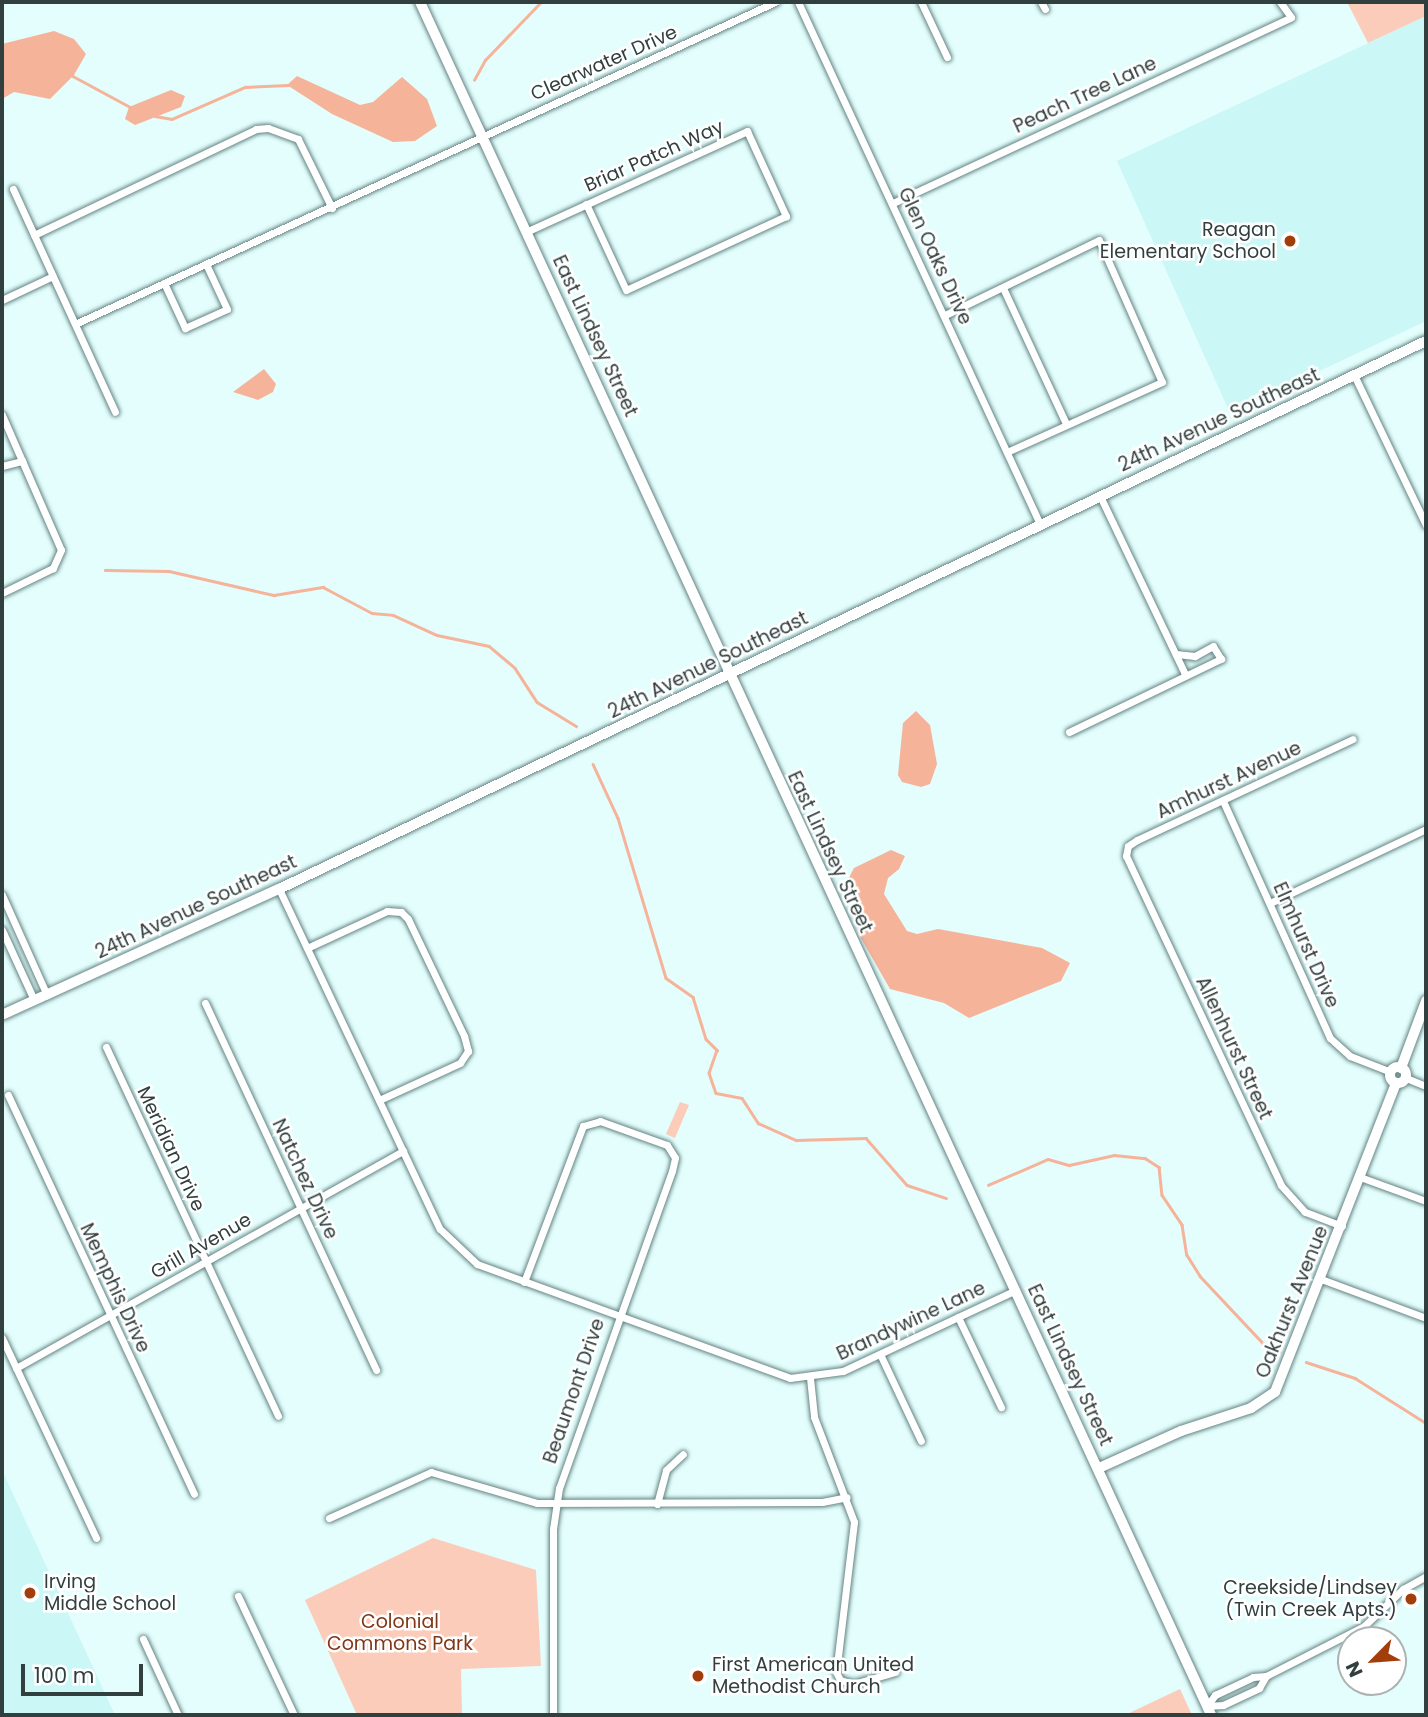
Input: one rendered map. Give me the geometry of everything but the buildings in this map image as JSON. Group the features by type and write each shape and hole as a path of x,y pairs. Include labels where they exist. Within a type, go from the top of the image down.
{"street":[{"name":"East Lindsey Street","path":"420,2 528,231 728,676 1099,1468 1209,1710"},
{"name":"Clearwater Drive","path":"75,324 775,2"},
{"name":"Glen Oaks Drive","path":"798,2 1040,524"},
{"path":"920,2 947,57"},
{"name":"Peach Tree Lane","path":"893,203 1291,17 1280,2"},
{"path":"34,235 256,129 268,128 298,139 332,208"},
{"name":"Briar Patch Way","path":"528,231 586,204 747,131 786,216 626,290 586,204"},
{"path":"13,189 116,412"},
{"path":"945,315 1099,240 1162,382 1007,452"},
{"path":"164,283 185,328 216,314 227,309 206,264"},
{"path":"2,300 53,276"},
{"path":"1003,288 1066,424"},
{"name":"24th Avenue Southeast","path":"2,1015 278,889 1426,341"},
{"path":"1354,375 1426,525"},
{"path":"2,415 57,536 60,554 53,568 2,593"},
{"path":"2,466 23,461"},
{"path":"1100,496 1186,677"},
{"path":"1069,732 1217,664 1219,652 1209,646 1195,656 1176,654"},
{"name":"Amhurst Avenue","path":"1126,856 1128,846 1137,840 1353,739"},
{"name":"Elmhurst Drive","path":"1223,801 1330,1038 1350,1056 1396,1070"},
{"path":"1270,903 1426,829"},
{"name":"Allenhurst Street","path":"1126,856 1281,1185 1305,1212 1342,1226"},
{"name":"Beaumont Drive","path":"278,889 440,1229 454,1248 477,1264 620,1318 572,1446 556,1504 553,1715"},
{"path":"2,895 47,995"},
{"path":"307,948 387,911 397,910 408,919 467,1041 464,1060 379,1100"},
{"path":"2,930 34,1000"},
{"path":"1406,1078 1395,1083 1396,1070 1426,1001"},
{"name":"Natchez Drive","path":"205,1003 376,1370"},
{"name":"Meridian Drive","path":"106,1047 278,1416"},
{"path":"1396,1070 1406,1078 1426,1086"},
{"name":"Oakhurst Avenue","path":"1099,1468 1181,1431 1259,1405 1275,1392 1286,1371 1395,1083"},
{"name":"Memphis Drive","path":"8,1095 194,1494"},
{"path":"524,1282 583,1126 600,1121 667,1144 674,1164 620,1318"},
{"name":"Grill Avenue","path":"16,1368 403,1151"},
{"path":"1360,1177 1426,1201"},
{"path":"1321,1279 1426,1318"},
{"name":"Brandywine Lane","path":"620,1318 783,1377 810,1378 835,1374 1016,1290"},
{"path":"958,1317 1001,1407"},
{"path":"2,1338 96,1538"},
{"path":"880,1354 921,1441"},
{"path":"810,1378 814,1418 847,1497 853,1534 836,1672 840,1680 854,1684 895,1672"},
{"path":"657,1504 666,1470 683,1454"},
{"path":"329,1518 431,1472 523,1502 556,1504 822,1502 847,1497"},
{"path":"1209,1710 1219,1693 1253,1677 1266,1676 1364,1626 1403,1589 1426,1576"},
{"path":"238,1596 293,1715"},
{"path":"143,1639 178,1715"},
{"path":"1209,1710 1259,1688 1266,1676"}],"shaded area":[{"name":"Reagan Elementary School","path":"1426,16 1426,321 1230,413 1117,161"},
{"path":"54,31 74,39 86,54 74,75 50,99 14,92 2,99 2,44"},
{"path":"297,76 360,105 373,102 402,77 427,99 437,126 415,141 393,142 332,114 287,85"},
{"path":"171,90 185,96 181,107 135,125 125,119 129,107"},
{"path":"264,369 276,384 273,392 258,400 233,392"},
{"path":"916,711 930,725 937,764 930,784 921,787 902,782 898,775 903,723"},
{"path":"891,850 905,856 899,869 888,878 884,894 907,931 917,934 938,929 1042,948 1070,963 1061,981 969,1018 944,1003 890,989 858,933 860,915 844,887 854,868"},
{"name":"Irving Middle School","path":"2,1470 115,1715 2,1715"}],"green space":[{"path":"1347,2 1426,2 1426,16 1368,43"},
{"path":"680,1102 689,1105 675,1138 666,1134"},
{"name":"Colonial Commons Park","path":"433,1538 536,1570 541,1666 461,1669 462,1714 357,1715 305,1600"},
{"path":"1180,1689 1192,1715 1125,1715"}],"waterway":[{"path":"474,80 485,60 541,2"},
{"path":"71,75 132,108"},
{"path":"155,116 172,119 245,87 288,85"},
{"path":"105,570 169,571 274,595 323,587 372,613 393,615 437,635 489,646 515,668 537,702 576,726"},
{"path":"593,764 618,818 666,978 693,997 706,1039 717,1050 709,1073 716,1093 742,1098 758,1123 796,1140 866,1138 907,1185 946,1198"},
{"path":"988,1185 1048,1159 1069,1165 1114,1155 1145,1158 1159,1167 1162,1195 1182,1225 1187,1255 1200,1276 1263,1343 1280,1352"},
{"path":"1306,1362 1355,1378 1426,1423"}],"place":[{"name":"Reagan Elementary School","path":"1290,241"},
{"name":"Irving Middle School","path":"30,1593"},
{"name":"Creekside/Lindsey (Twin Creek Apts.)","path":"1411,1599"},
{"name":"First American United Methodist Church","path":"698,1676"}]}
